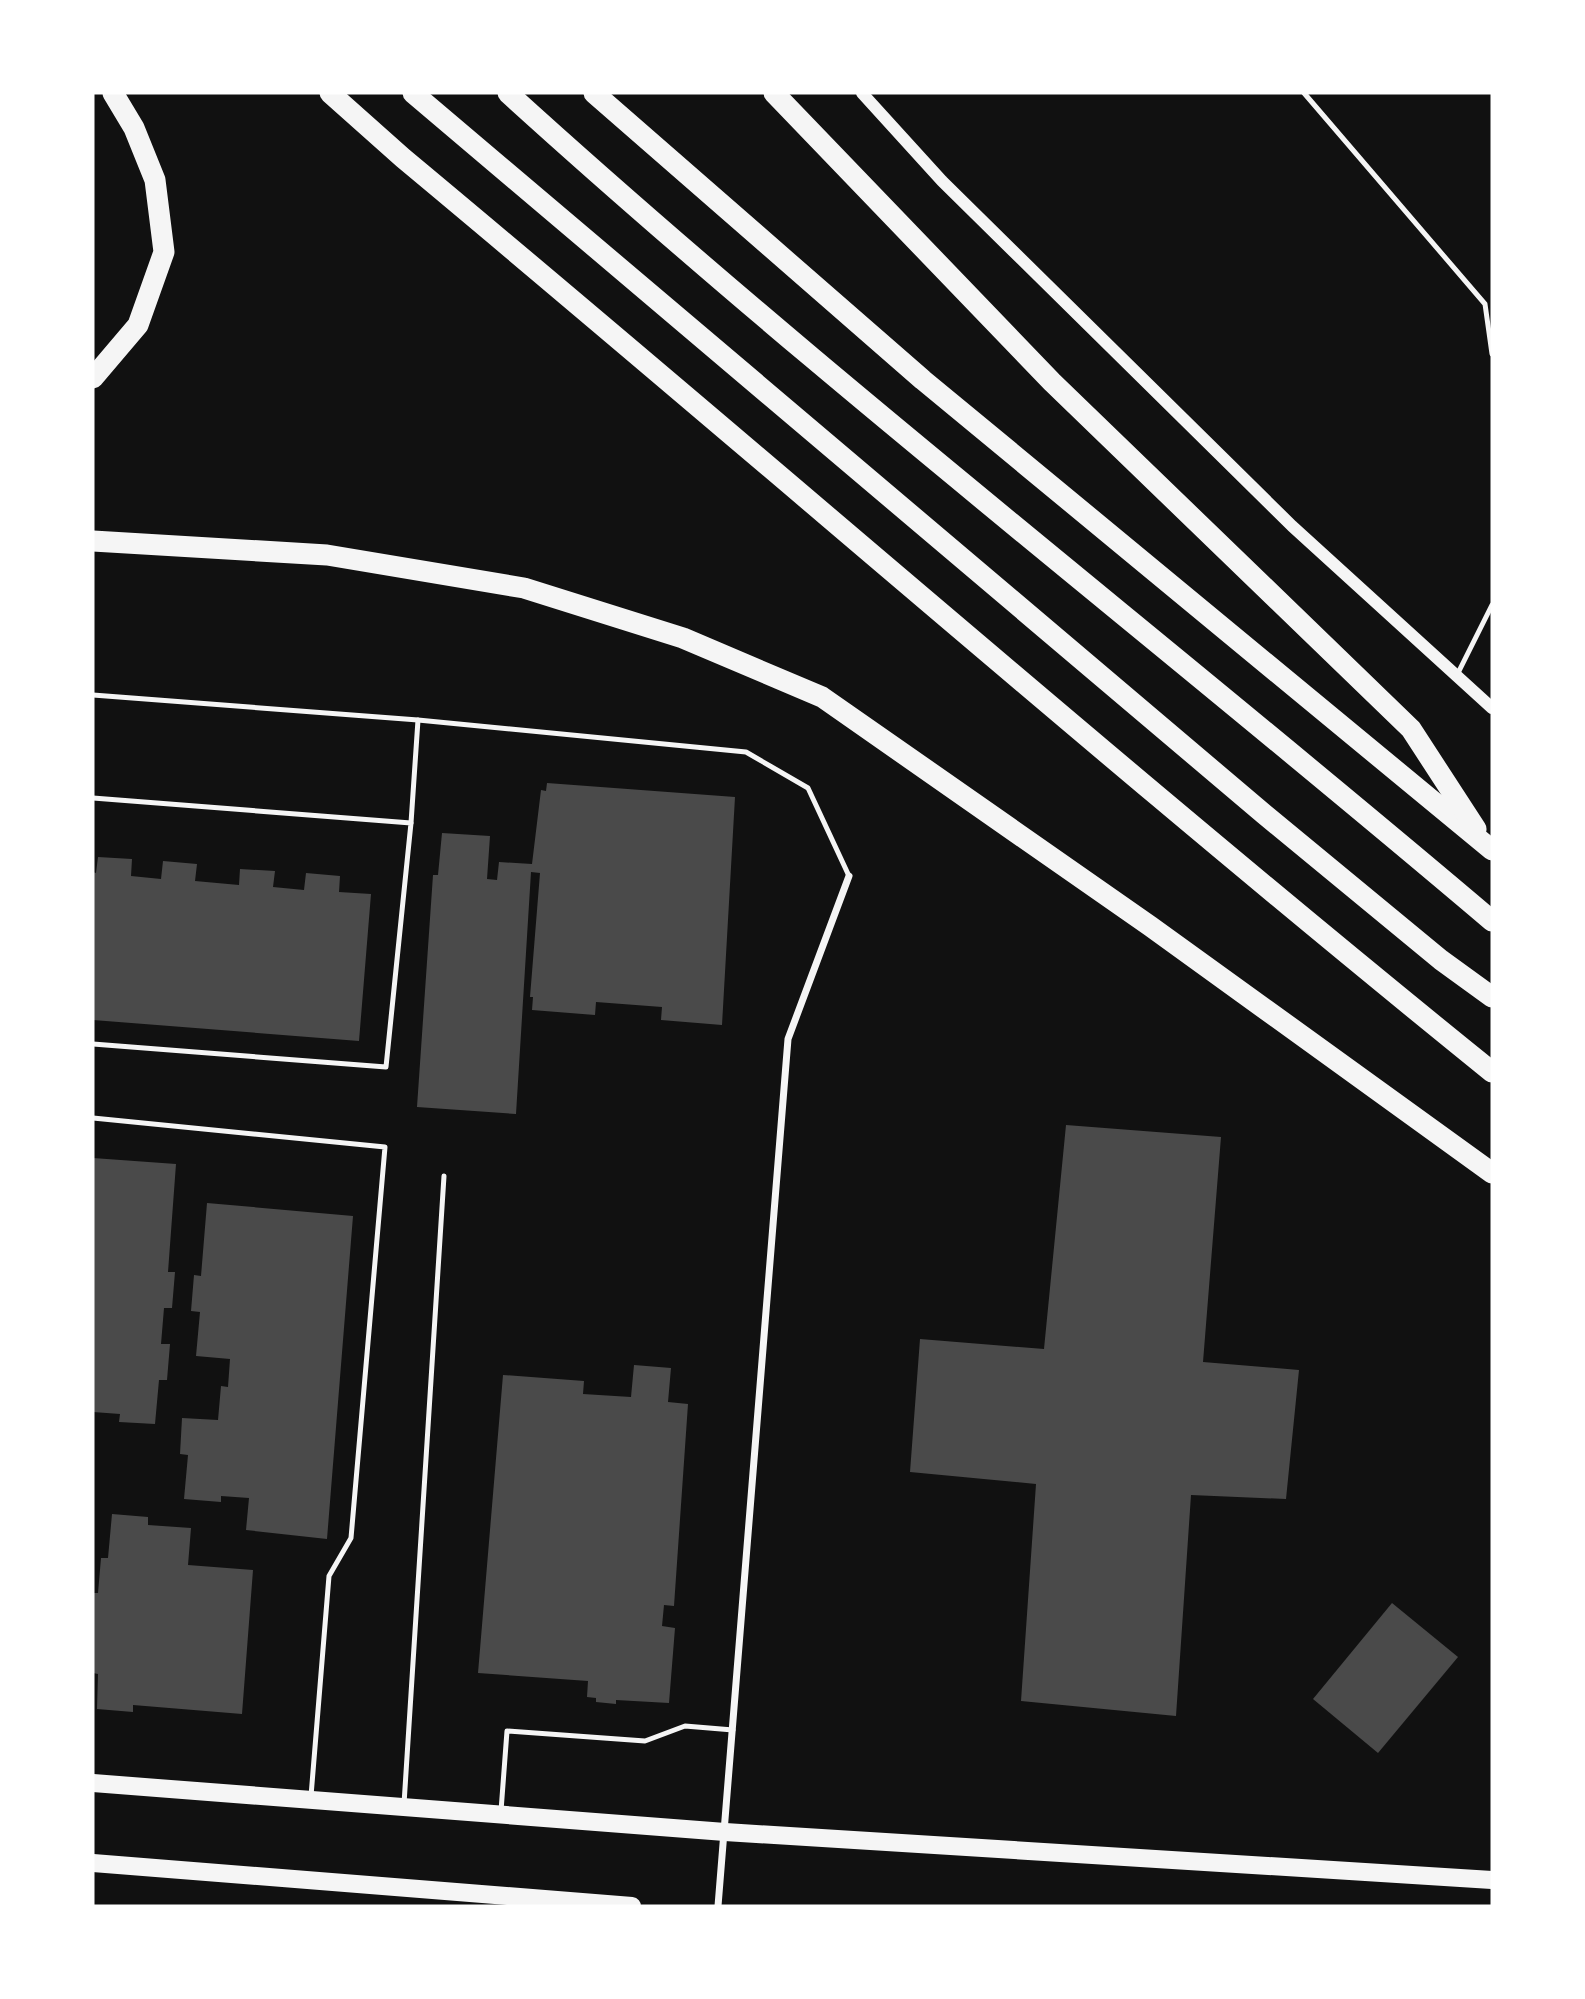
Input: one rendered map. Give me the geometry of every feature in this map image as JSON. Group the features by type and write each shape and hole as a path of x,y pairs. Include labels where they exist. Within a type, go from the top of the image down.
{"highway":[{"path":"93,378 138,325 164,252 155,180 134,128 113,93"},
{"path":"330,93 1046,704 1492,1072"},
{"path":"413,93 1264,814 1441,960 1492,997"},
{"path":"508,93 600,177 940,463 1492,920"},
{"path":"594,93 934,389 1489,848"},
{"path":"774,93 1052,382 1411,729 1489,848"},
{"path":"93,541 327,555 524,588 683,638 822,697 1150,926 1492,1173"}],"main road":[{"path":"93,1783 724,1832 1492,1880"},
{"path":"93,1863 475,1900 632,1906"}],"street":[{"path":"862,93 943,181 1292,526 1492,708"},
{"path":"718,1906 788,1039 849,876"}],"lane":[{"path":"1304,93 1485,304 1492,355"},
{"path":"1457,675 1492,606"},
{"path":"93,695 418,720 746,752 808,788 849,876"},
{"path":"93,1044 386,1067 411,823 418,720"},
{"path":"93,798 411,823"},
{"path":"93,1118 385,1147 351,1538 329,1577 311,1800"},
{"path":"404,1807 444,1176"},
{"path":"501,1814 507,1731 645,1741 685,1726 733,1730"}],"building":[{"path":"547,783 735,797 722,1025 661,1020 662,1007 596,1002 595,1015 532,1010 533,997 530,997 540,873 531,872 516,1114 417,1107 433,875 438,875 442,833 490,836 487,879 497,880 499,862 532,864 541,790 546,791"},
{"path":"98,857 132,859 131,876 161,879 163,861 197,864 195,881 239,885 240,869 275,871 273,887 304,890 306,873 340,876 339,892 371,894 359,1041 93,1020 93,872 96,873"},
{"path":"1066,1125 1221,1137 1203,1362 1299,1370 1286,1499 1191,1495 1176,1716 1021,1701 1036,1484 910,1472 920,1339 1044,1349"},
{"path":"93,1158 176,1164 168,1272 175,1272 172,1308 164,1308 161,1344 170,1344 167,1380 159,1380 155,1424 119,1422 120,1414 93,1412"},
{"path":"207,1203 353,1216 327,1539 246,1530 249,1498 221,1496 221,1502 184,1499 188,1455 180,1454 182,1418 218,1420 221,1386 228,1387 230,1359 196,1356 200,1312 191,1311 194,1275 201,1276"},
{"path":"634,1365 671,1368 668,1402 688,1404 674,1606 664,1605 662,1626 675,1628 669,1703 616,1700 616,1704 596,1702 596,1698 587,1697 588,1681 478,1673 503,1375 584,1381 583,1394 631,1397"},
{"path":"112,1514 148,1517 148,1525 191,1528 188,1565 253,1570 242,1714 133,1705 133,1712 97,1709 98,1674 93,1673 93,1593 98,1593 101,1558 108,1558"},
{"path":"1392,1603 1458,1657 1378,1753 1313,1699"}]}
